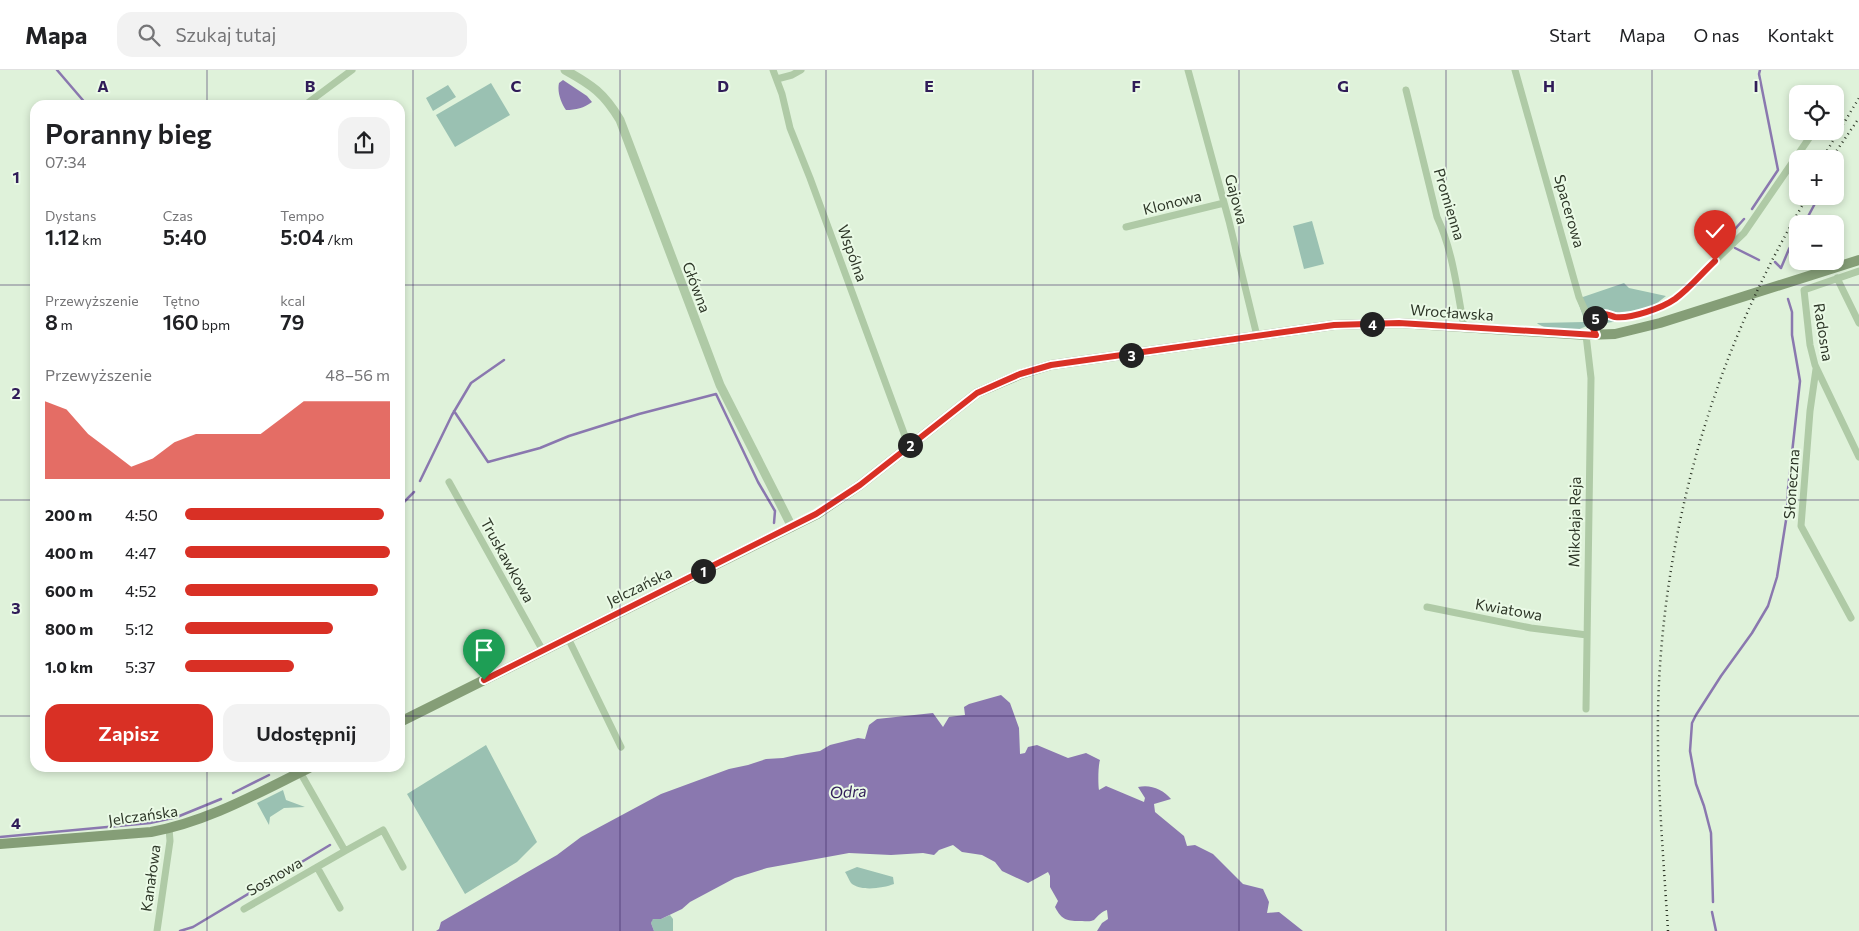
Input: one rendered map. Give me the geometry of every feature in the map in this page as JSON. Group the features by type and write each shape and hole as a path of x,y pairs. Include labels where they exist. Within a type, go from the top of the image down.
{"main road":[{"name":"Wrocławska","path":"932,428 977,393 1020,374 1051,365 1334,325 1399,323 1591,335 1627,332 1859,260"},
{"name":"Jelczańska","path":"405,720 816,514 860,485 932,428"},
{"name":"Jelczańska","path":"0,844 151,832 186,824 220,811 300,772"}],"street":[{"path":"312,100 352,70"},
{"name":"Główna","path":"565,70 597,89 620,120 720,385 792,527"},
{"name":"Wspólna","path":"773,70 790,128 905,436 911,445"},
{"path":"777,79 792,75 801,70"},
{"name":"Gajowa","path":"1188,70 1257,336"},
{"name":"Spacerowa","path":"1515,70 1579,296 1590,322 1591,335"},
{"name":"Promienna","path":"1406,90 1437,216 1450,252 1464,327"},
{"path":"1590,322 1604,314 1614,317 1646,312 1675,299 1744,233 1808,140"},
{"name":"Klonowa","path":"1126,227 1224,203"},
{"name":"Radosna","path":"1859,271 1804,290 1810,345 1816,369 1859,457"},
{"path":"1837,278 1859,323"},
{"name":"Mikołaja Reja","path":"1586,709 1591,335"},
{"name":"Słoneczna","path":"1816,369 1810,411 1801,526 1851,618"},
{"name":"Truskawkowa","path":"450,482 542,651"},
{"name":"Kwiatowa","path":"1427,607 1531,628 1587,635"},
{"path":"568,638 621,747"},
{"path":"305,772 345,850"},
{"name":"Kanałowa","path":"157,931 170,840 169,828"},
{"name":"Sosnowa","path":"244,909 383,830 403,867"},
{"name":"Sosnowa","path":"317,867 340,908"}],"green space":[{"path":"491,83 510,115 455,147 436,115"},
{"path":"448,85 456,97 433,111 426,98"},
{"path":"1312,221 1324,264 1304,269 1293,226"},
{"path":"1624,283 1629,288 1666,296 1638,318 1587,326 1577,330 1546,328 1537,323 1585,322 1577,299"},
{"path":"486,745 537,842 517,862 465,894 407,794"},
{"path":"283,790 286,800 305,807 284,808 270,817 269,825 257,803"},
{"path":"857,867 893,877 894,884 872,888 855,886 851,883 845,872"},
{"path":"670,915 673,919 673,931 654,931 651,923 653,918 661,919"}],"water":[{"path":"563,80 587,96 592,102 580,108 566,110 561,101 559,90 559,83"},
{"name":"Odra","path":"1001,695 1010,703 1019,728 1020,754 1025,753 1028,747 1037,745 1068,758 1086,753 1100,760 1099,790 1106,786 1144,802 1145,798 1138,787 1152,787 1164,792 1171,799 1154,804 1155,812 1184,836 1187,846 1195,845 1213,854 1243,884 1263,889 1269,902 1267,913 1279,912 1303,931 1097,931 1102,923 1108,919 1107,910 1091,921 1073,921 1063,918 1055,907 1058,901 1050,887 1048,872 1028,883 1002,871 995,862 982,855 962,852 953,845 939,850 934,855 923,853 891,855 849,853 767,868 735,878 690,902 682,909 661,919 653,919 651,923 654,931 436,931 439,929 441,922 557,855 581,837 661,794 729,769 766,759 783,758 820,751 830,745 858,738 865,739 869,725 877,719 933,713 943,727 949,717 965,715 964,707 969,704"}],"waterway":[{"path":"57,70 83,100"},
{"path":"1752,209 1778,170 1759,74 1760,70"},
{"path":"1809,215 1814,205"},
{"path":"1726,239 1744,219"},
{"path":"1735,248 1759,260"},
{"path":"1775,262 1781,268 1789,249"},
{"path":"1713,902 1711,833 1696,784 1690,751 1692,723 1768,606 1777,577 1787,514 1800,381 1792,335 1792,312 1788,299"},
{"path":"420,481 452,415 471,383 504,360"},
{"path":"454,411 488,462 540,448 569,436 639,414 716,394 758,482 775,511 774,523"},
{"path":"405,501 414,492"},
{"path":"233,793 269,775"},
{"path":"0,837 150,823 177,817 221,799"},
{"path":"180,931 193,927 330,845"},
{"path":"1712,912 1716,931"}],"railway":[{"path":"1827,150 1859,98"},
{"path":"1837,150 1859,118"},
{"path":"1668,931 1660,806 1658,713 1664,618 1674,555 1687,492 1704,430 1724,369 1748,310 1776,252 1803,205"}],"route":[{"path":"484,680 816,514 860,485 977,393 1020,374 1051,365 1334,325 1399,323 1596,335 1590,322 1596,317 1604,314 1610,314 1614,317 1630,316 1646,312 1675,299 1715,261"}]}
